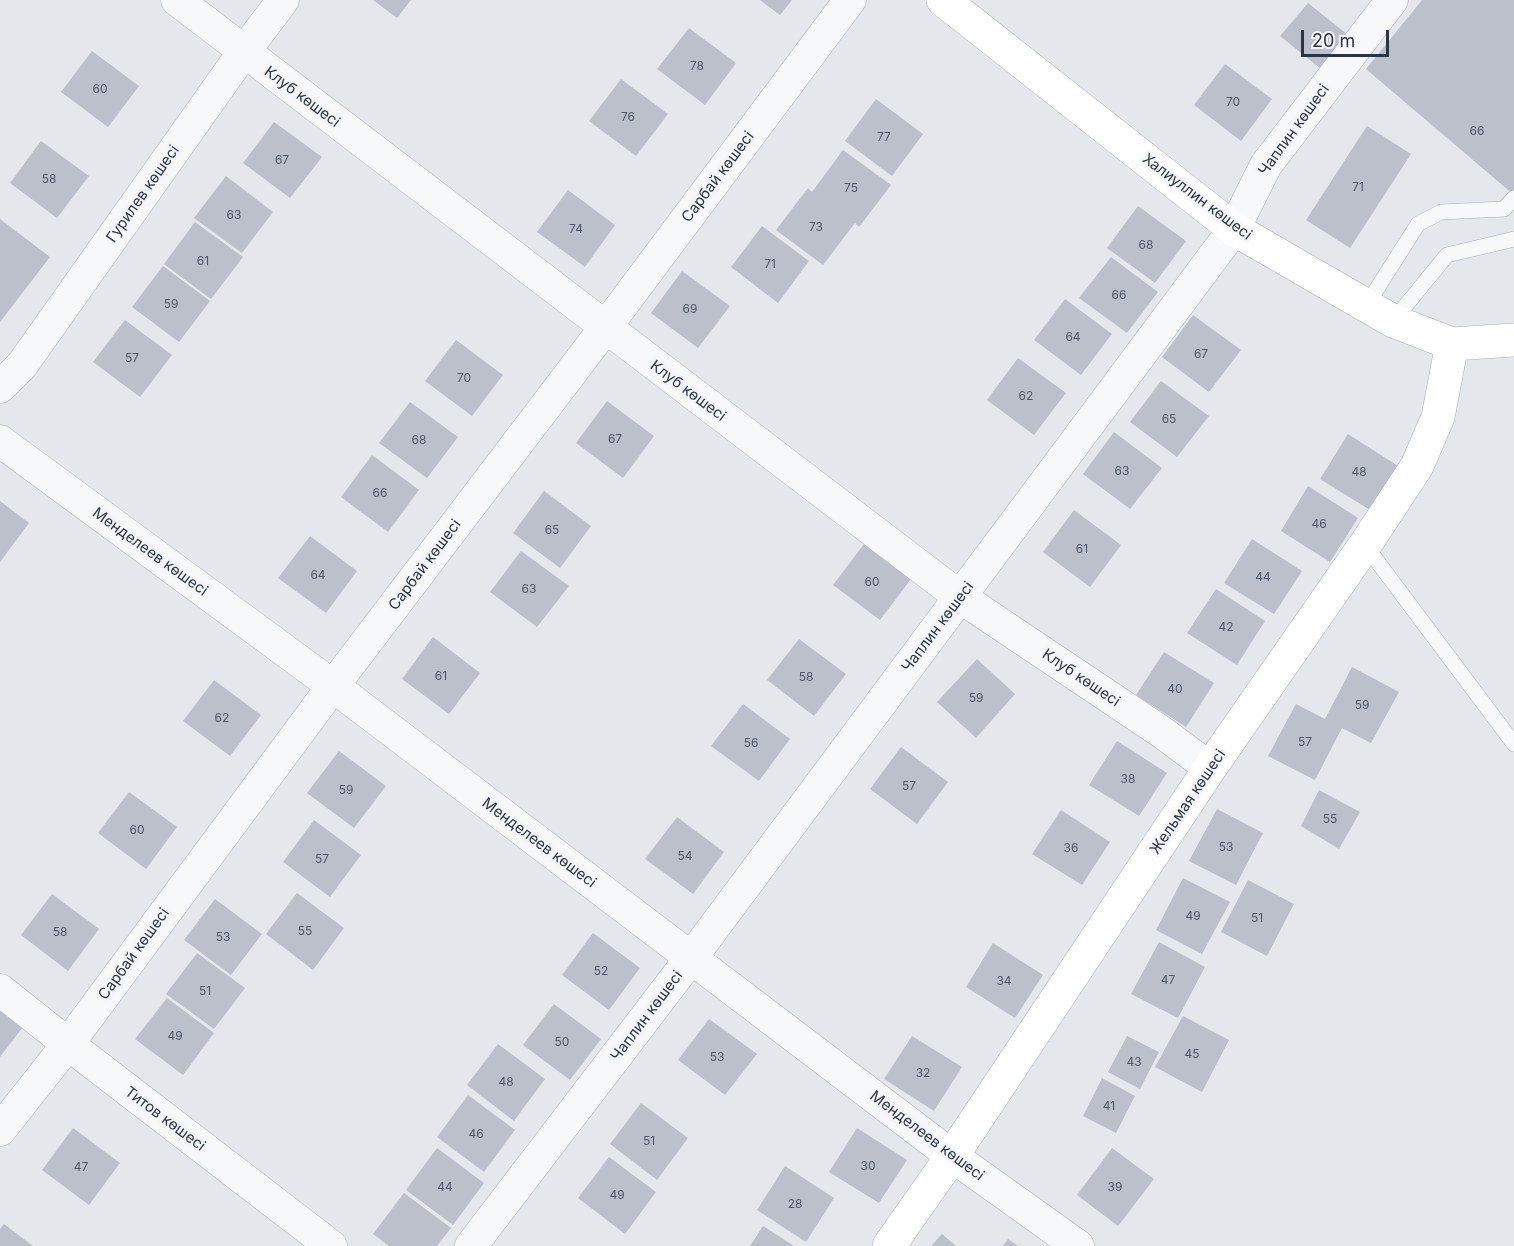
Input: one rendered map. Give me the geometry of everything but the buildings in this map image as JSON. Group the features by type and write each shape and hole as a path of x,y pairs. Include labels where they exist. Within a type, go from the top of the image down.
{"street":[{"name":"Клуб көшесі","path":"177,0 960,597 1153,726 1210,768"},
{"name":"Гурилев көшесі","path":"0,387 22,365 243,52 283,0"},
{"name":"Сарбай көшесі","path":"0,1130 68,1044 333,686 850,0"},
{"name":"Халиуллин көшесі","path":"943,0 1234,229 1379,313 1452,344 1514,340"},
{"name":"Чаплин көшесі","path":"471,1246 691,958 1234,229 1266,165 1392,0"},
{"name":"Жельмая көшесі","path":"889,1246 952,1156 1210,768 1417,466 1438,417 1452,344"},
{"name":"Менделеев көшесі","path":"0,441 333,686 952,1156 1078,1246"},
{"name":"Титов көшесі","path":"0,990 331,1246"}],"lane":[{"path":"1379,313 1418,224 1441,212 1504,209 1514,198"},
{"path":"1379,313 1447,255 1514,240"},
{"path":"1365,545 1514,744"}]}
